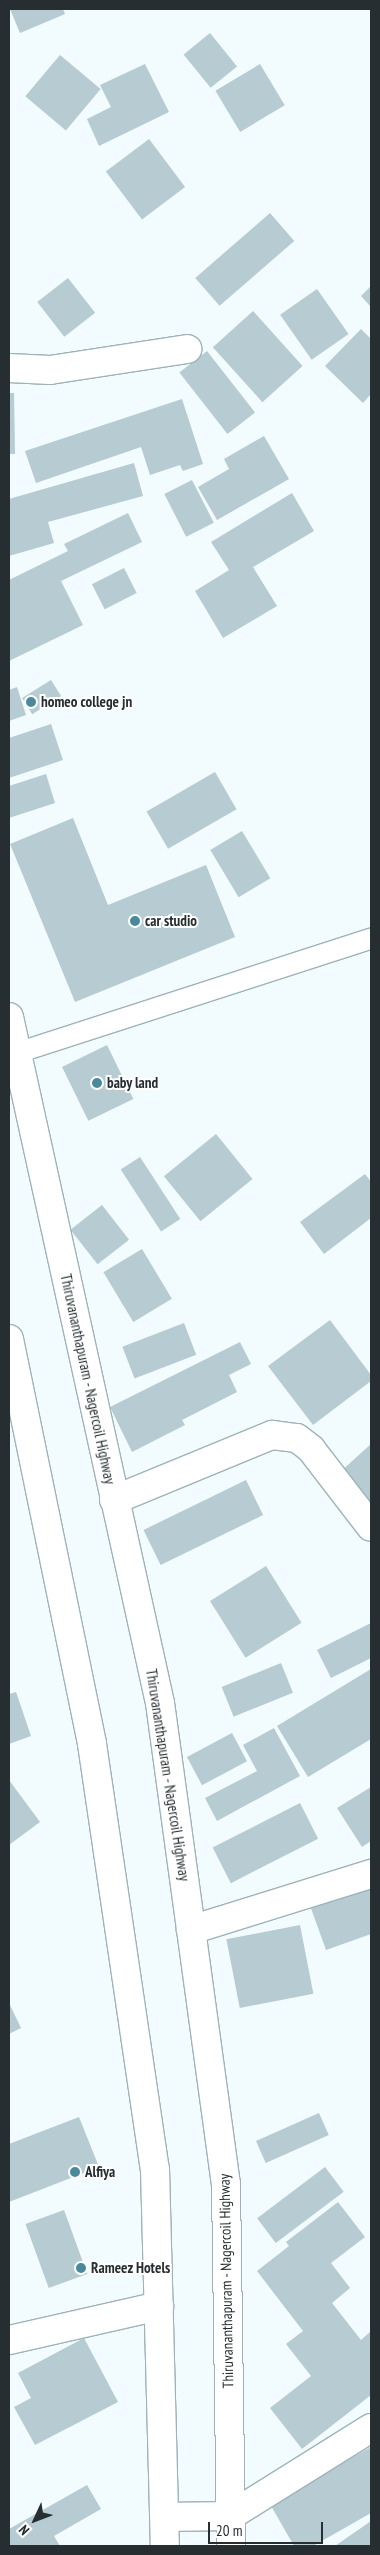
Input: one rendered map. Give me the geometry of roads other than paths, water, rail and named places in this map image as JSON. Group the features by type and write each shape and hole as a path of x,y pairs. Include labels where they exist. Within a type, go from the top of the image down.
{"main road":[{"path":"9,368 50,370 187,349"},
{"name":"Thiruvananthapuram - Nagercoil Highway","path":"9,1017 160,1703 226,2184 231,2546"},
{"path":"9,1338 92,1744 154,2169 165,2546"},
{"path":"114,1500 272,1435 297,1438 310,1449 371,1527"},
{"path":"191,1930 371,1874"},
{"path":"9,2340 159,2306"},
{"path":"165,2517 230,2516 371,2428"}],"lane":[{"path":"16,1053 371,940"}],"place":[{"name":"homeo college jn","path":"31,702"},
{"name":"car studio","path":"135,921"},
{"name":"baby land","path":"97,1083"},
{"name":"Alfiya","path":"75,2172"},
{"name":"Rameez Hotels","path":"81,2268"}]}
